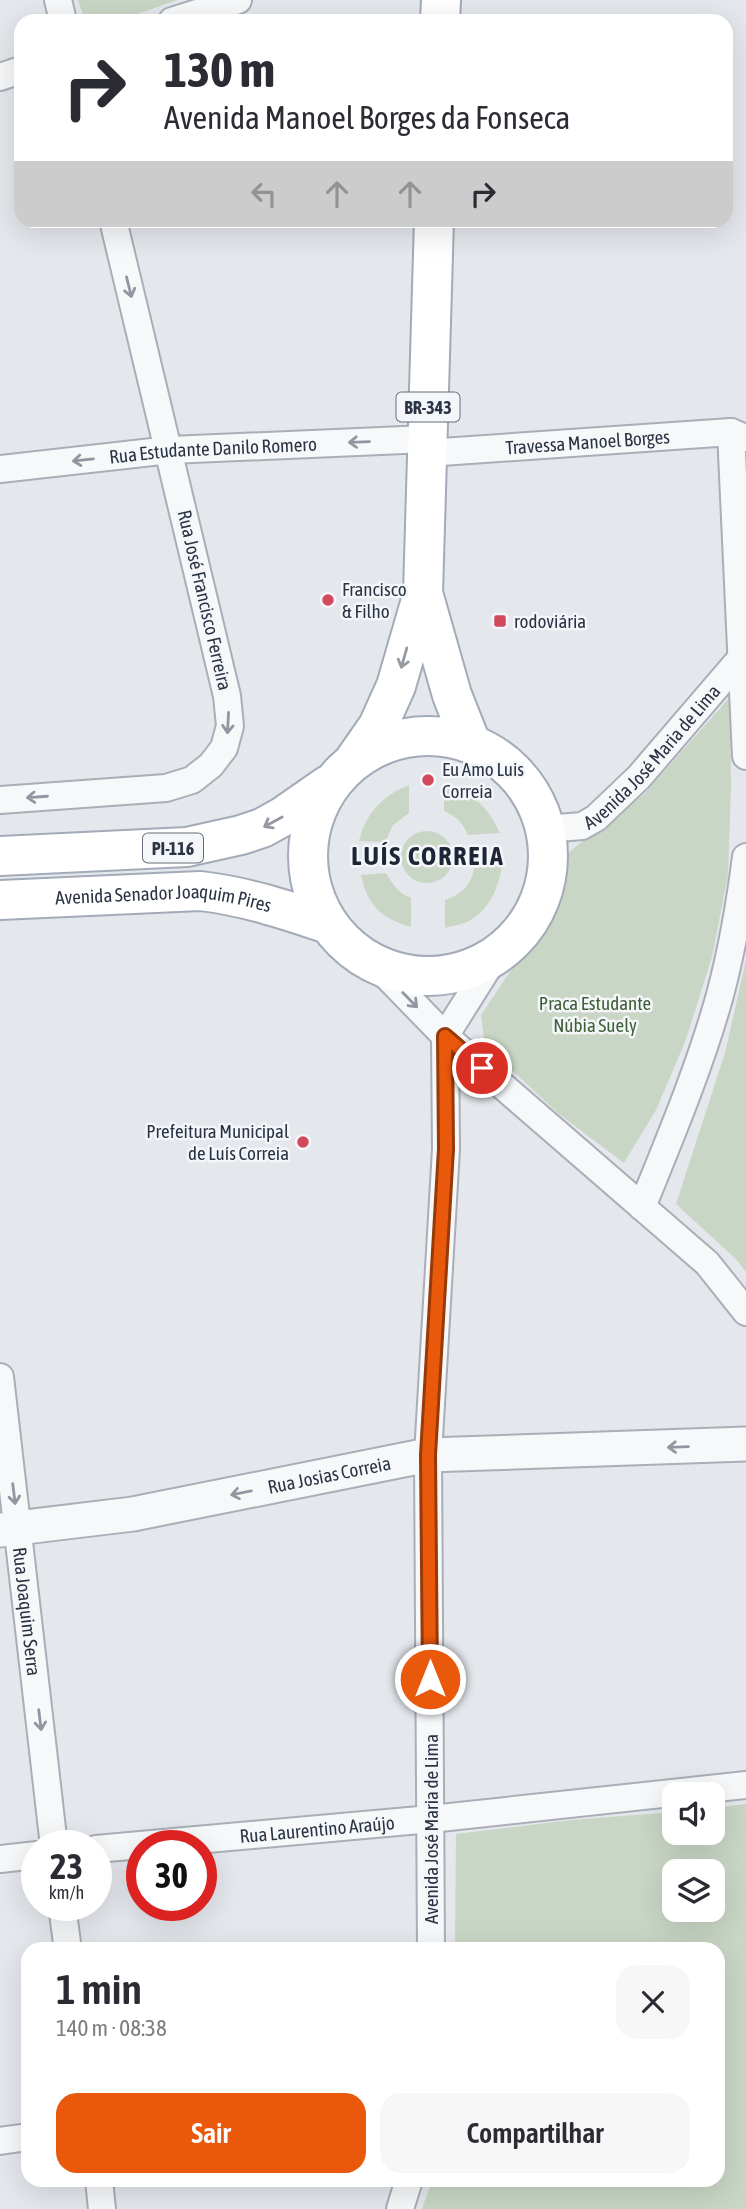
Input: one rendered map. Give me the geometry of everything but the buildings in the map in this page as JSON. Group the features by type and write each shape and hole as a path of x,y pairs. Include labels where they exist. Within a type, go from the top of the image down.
{"main road":[{"name":"BR-343","path":"423,593 434,228"},
{"path":"423,593 452,695 471,743"},
{"path":"342,772 391,741 431,735 471,743 506,763 533,794 546,829 549,866 541,902 522,933 494,958 456,973 415,976 375,964 345,944 325,923 310,884 307,849 314,815 342,772 378,726 396,686 423,593"},
{"name":"PI-116","path":"0,856 187,847 262,828 282,817 342,772"},
{"name":"Avenida Senador Joaquim Pires","path":"0,900 200,891 231,894 263,902 325,923"}],"street":[{"path":"194,14 238,0"},
{"name":"Rua José Francisco Ferreira","path":"0,800 166,788 192,780 211,765 224,748 230,726 228,696 115,228"},
{"path":"738,435 746,756"},
{"name":"Travessa Manoel Borges","path":"427,446 738,435"},
{"name":"Rua Estudante Danilo Romero","path":"0,469 170,450 427,446"},
{"name":"Avenida José Maria de Lima","path":"546,829 582,826 596,818 639,777 742,657"},
{"path":"642,1207 683,1103 719,996 741,894 746,857"},
{"path":"445,1036 494,958"},
{"path":"375,964 445,1036 707,1263 746,1312"},
{"name":"Avenida José Maria de Lima","path":"431,1942 428,1455 446,1149 445,1036"},
{"name":"Rua Joaquim Serra","path":"0,1377 9,1529 52,1830"},
{"name":"Rua Josias Correia","path":"9,1529 133,1514 428,1455 746,1444"},
{"name":"Rua Laurentino Araújo","path":"112,1848 431,1819 746,1784"},
{"path":"0,1858 21,1856"},
{"path":"64,1921 67,1942"},
{"path":"0,2141 21,2138"},
{"path":"100,2187 103,2209"},
{"path":"400,2209 407,2187"}],"green space":[{"path":"78,0 177,0 138,14 83,14"},
{"name":"Praca Estudante Núbia Suely","path":"730,697 728,875 712,957 685,1042 656,1110 624,1163 559,1114 485,1045 481,1015 509,973 559,908 565,855 644,794"},
{"path":"409,785 409,813 393,825 385,842 359,841 366,822 383,800"},
{"path":"444,786 464,793 478,802 490,815 500,833 468,835 459,820 444,811"},
{"path":"427,831 437,833 445,839 451,847 451,867 445,875 437,881 427,883 417,881 409,875 403,867 401,857 403,847 409,839 417,833"},
{"path":"502,866 495,891 487,906 467,922 445,928 445,900 464,888 471,879 474,868"},
{"path":"386,873 396,888 411,898 411,927 384,915 368,895 361,875"},
{"path":"746,960 746,1272 737,1260 676,1204 725,1053"},
{"path":"746,1804 746,2209 422,2209 430,2187 725,2187 725,1942 455,1942 456,1834 571,1820 662,1813 662,1845 725,1845 725,1806"}],"place":[{"name":"Francisco & Filho","path":"328,600"},
{"name":"rodoviária","path":"500,621"},
{"name":"Eu Amo Luis Correia","path":"428,780"},
{"name":"Prefeitura Municipal de Luís Correia","path":"303,1142"}],"district":[{"name":"LUÍS CORREIA","path":"428,856"}],"route":[{"path":"430,1679 428,1455 446,1149 445,1036 482,1068"}]}
